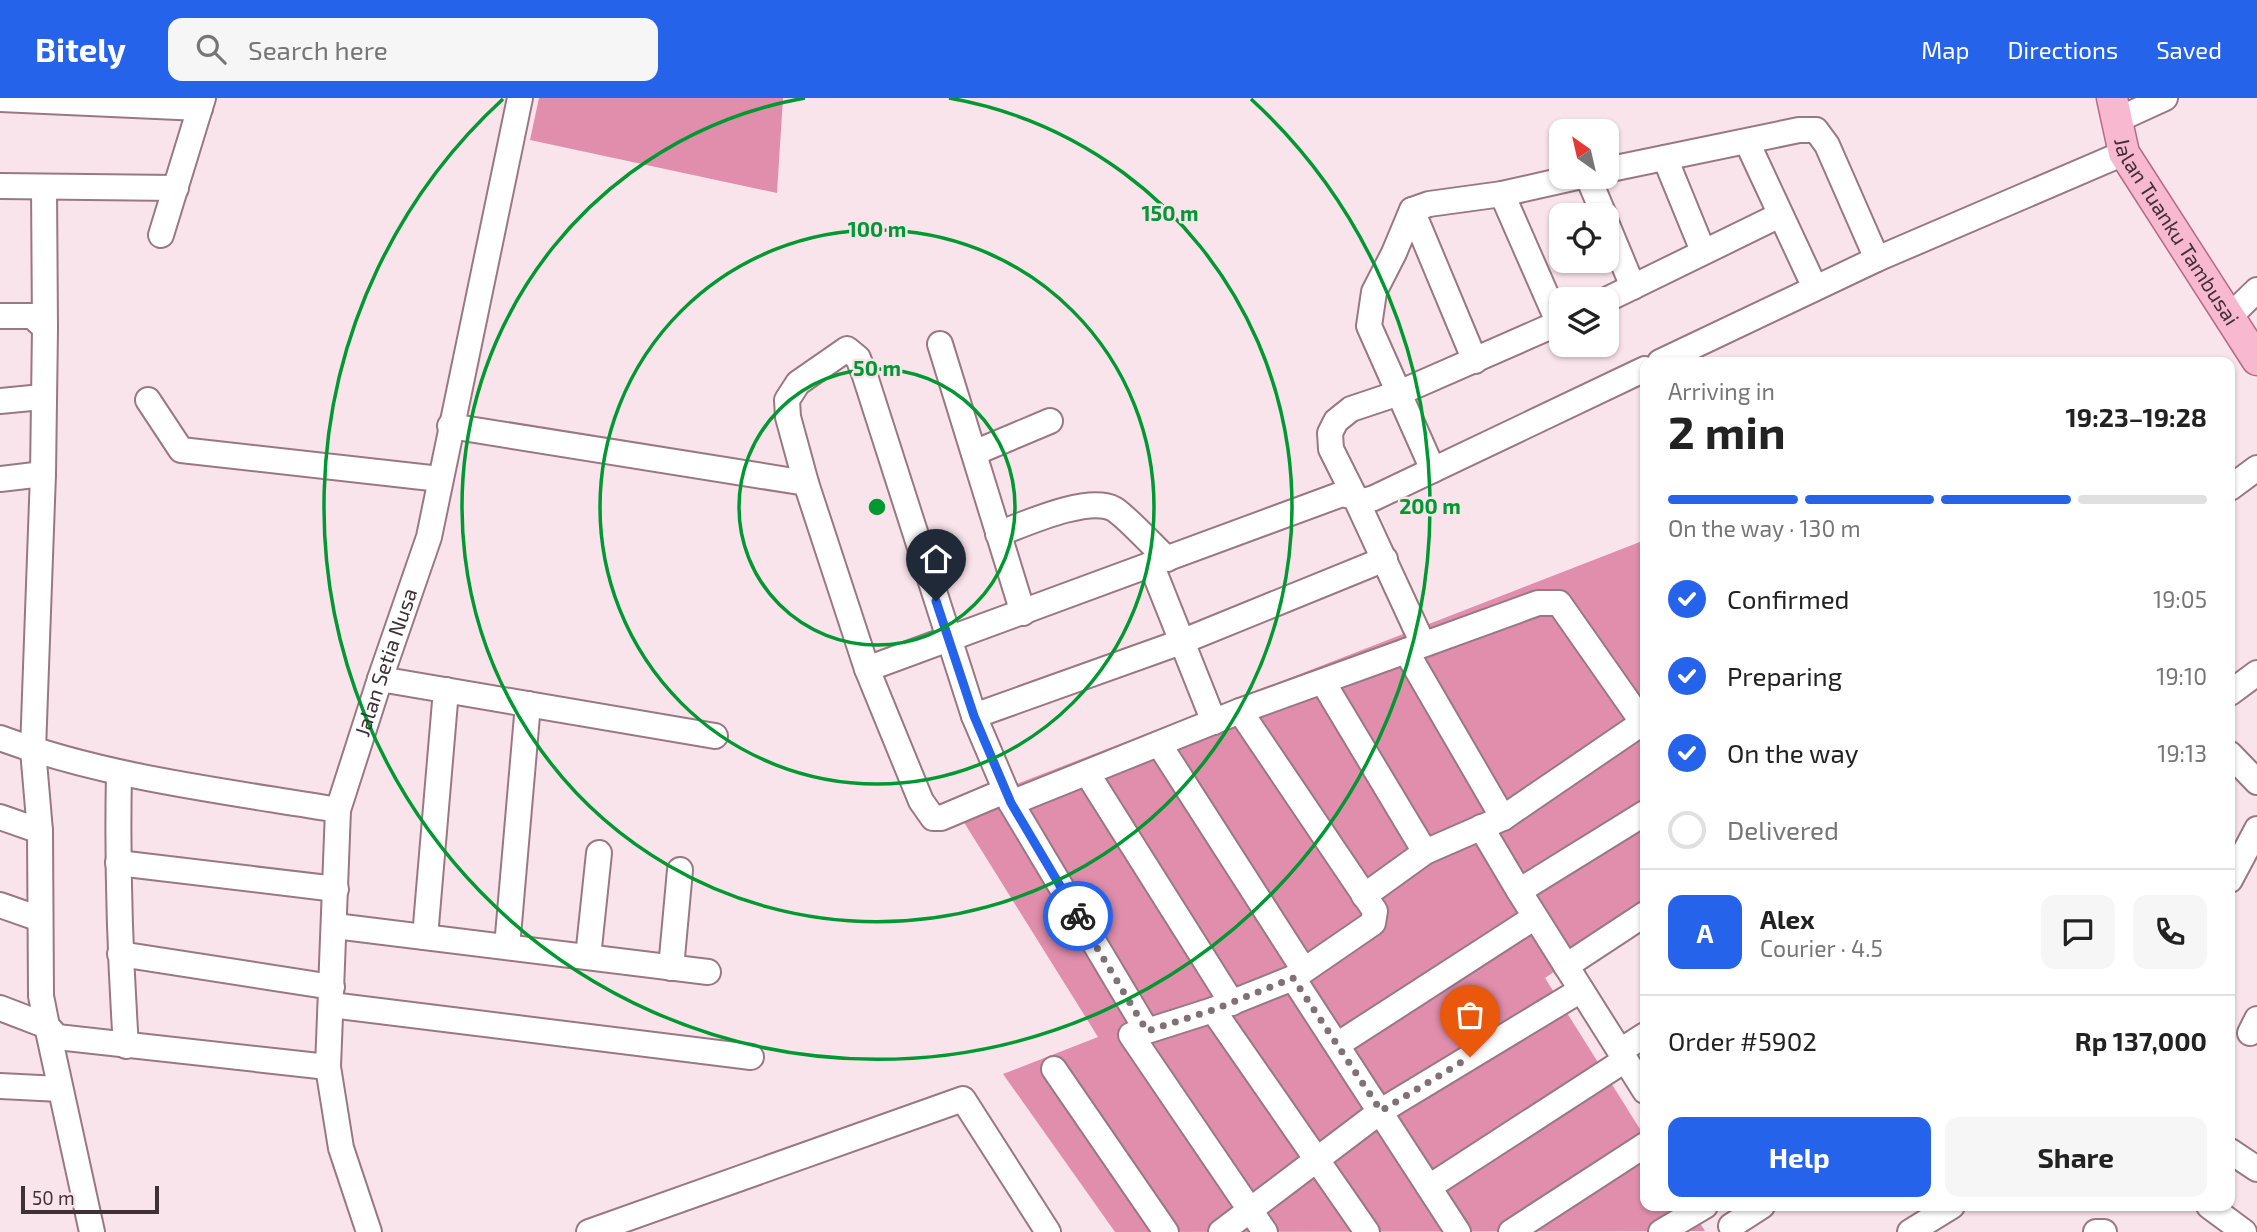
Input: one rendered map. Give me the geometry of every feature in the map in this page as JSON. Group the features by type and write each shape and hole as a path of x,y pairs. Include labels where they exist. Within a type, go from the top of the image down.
{"main road":[{"name":"Jalan Tuanku Tambusai","path":"2114,109 2124,153 2257,360"}],"street":[{"name":"Jalan Setia Nusa","path":"369,1232 341,1148 328,1067 338,810 429,537 520,98"},
{"path":"2114,109 2165,98"},
{"path":"0,100 202,103 161,235"},
{"path":"1619,167 1799,130 1816,130 1828,145 1878,259"},
{"path":"1748,142 1815,288"},
{"path":"1670,357 1878,259 2124,153"},
{"path":"1665,158 1703,251"},
{"path":"1412,209 1549,183"},
{"path":"0,186 176,188"},
{"path":"44,187 43,474 33,750 40,831 41,996 92,1232"},
{"path":"1502,194 1549,299"},
{"path":"1412,209 1475,361"},
{"path":"1412,209 1374,292 1370,326 1433,470"},
{"path":"1619,294 1780,215"},
{"path":"1619,253 1633,287"},
{"path":"2228,318 2257,290"},
{"path":"0,316 32,316 45,328"},
{"path":"1549,328 1399,393 1350,409 1336,421 1330,433 1331,449 1385,559 1415,648 1492,822 1519,891 1640,1083"},
{"path":"940,344 1023,613"},
{"path":"1240,711 1375,911 1373,923 1298,974 1222,1007 1147,1031 1008,797 974,716 947,639 858,358 847,349 798,383 787,400 788,417 806,483 867,669 921,801 933,818 941,818 1008,797 1087,773 1240,711 1538,603 1559,603 1640,716"},
{"path":"867,669 1342,494 1364,500 1374,498 1640,371"},
{"path":"0,401 42,397"},
{"path":"148,400 181,450 440,479"},
{"path":"974,453 1050,421"},
{"path":"450,426 806,483"},
{"path":"2235,484 2257,468"},
{"path":"0,479 43,474"},
{"path":"998,534 1062,510 1091,506 1114,509 1159,561 1181,642 1214,722"},
{"path":"974,716 1181,642 1385,559"},
{"path":"2235,689 2257,673"},
{"path":"380,679 715,736"},
{"path":"1323,682 1425,852"},
{"path":"425,937 446,690"},
{"path":"508,947 528,704"},
{"path":"1364,896 1425,852 1492,822 1640,725"},
{"path":"0,738 33,750 119,773 338,810"},
{"path":"1158,744 1298,974 1337,1045 1458,1232"},
{"path":"2235,759 2257,782"},
{"path":"119,773 120,954 126,1046"},
{"path":"1087,773 1222,1007 1317,1160 1367,1232"},
{"path":"1519,891 1640,816"},
{"path":"0,817 40,831"},
{"path":"2235,871 2257,829"},
{"path":"588,957 599,853"},
{"path":"118,863 336,889"},
{"path":"671,968 680,870"},
{"path":"0,905 40,919"},
{"path":"1337,1045 1535,917"},
{"path":"1566,966 1640,917"},
{"path":"335,926 708,972"},
{"path":"120,954 331,996 751,1057"},
{"path":"1221,1232 1381,1111 1581,990"},
{"path":"0,1008 47,1026 57,1037 328,1067"},
{"path":"1131,1035 1265,1232"},
{"path":"1429,1187 1623,1055 1640,1040"},
{"path":"1054,1069 1166,1232"},
{"path":"0,1086 60,1089"},
{"path":"589,1232 962,1099 1048,1232"},
{"path":"1511,1232 1640,1148"},
{"path":"2235,1154 2257,1169"},
{"path":"1661,1232 1696,1211"},
{"path":"1728,1221 1751,1211"},
{"path":"1910,1232 1944,1211"},
{"path":"2216,1211 2244,1232"},
{"path":"2251,1232 2257,1223"},
{"path":"2096,1232 2105,1232"}],"shaded area":[{"path":"539,98 783,98 777,193 530,140"},
{"path":"1640,542 1640,912 1545,978 1640,1129 1640,1211 1692,1211 1705,1231 1115,1232 1003,1074 1098,1037 955,808"}],"way so far":[{"path":"1078,916 1147,1031 1213,1010 1293,978 1381,1111 1470,1057"}],"route":[{"path":"936,601 974,716 1011,803 1078,916"}]}
